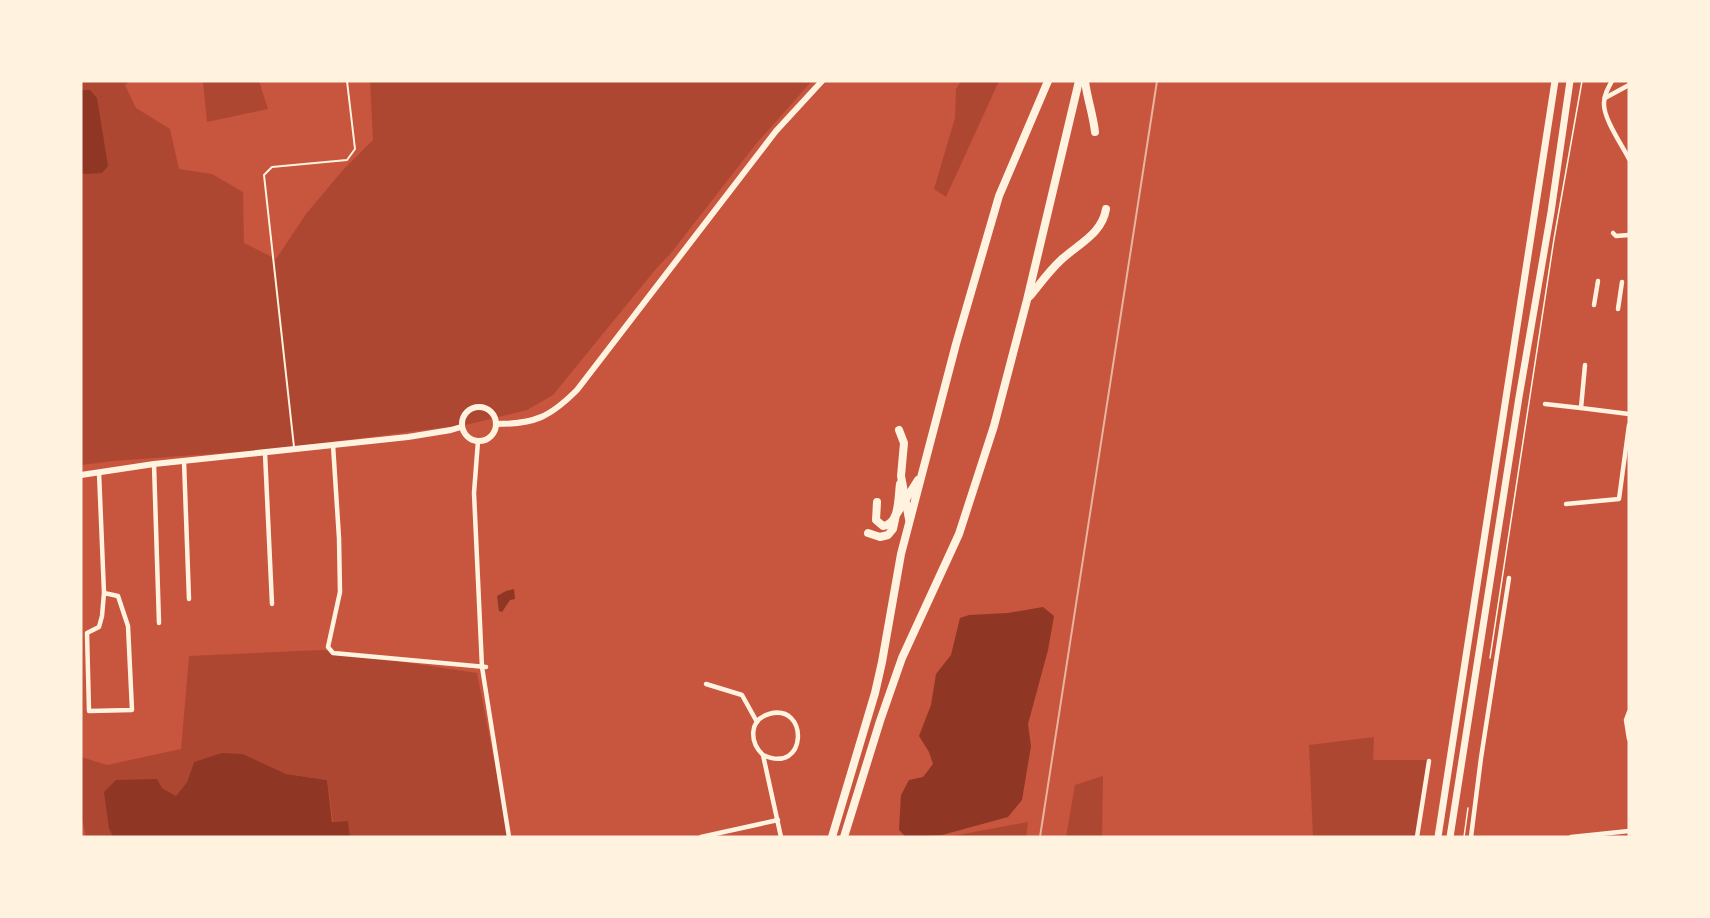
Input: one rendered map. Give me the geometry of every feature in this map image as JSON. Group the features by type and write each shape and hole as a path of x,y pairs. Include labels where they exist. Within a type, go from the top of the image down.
{"highway":[{"path":"832,837 882,662 901,554 956,344 999,196 1048,81"},
{"path":"844,837 902,658 959,534 994,426 1027,300 1079,81"},
{"path":"1085,81 1095,132"},
{"path":"1027,300 1049,272 1096,231 1102,224 1106,209"},
{"path":"868,533 880,537 888,535 893,529 904,443 899,430"},
{"path":"877,502 875,516 879,524 888,525 893,521 922,474"},
{"path":"900,476 909,522"}],"main road":[{"path":"496,424 526,423 540,418 553,411 577,390 776,131 822,81"},
{"path":"1438,837 1555,81"},
{"path":"1450,837 1570,81"},
{"path":"477,406 483,406 492,413 496,424 493,434 484,441 467,437 461,427 463,416 471,408 477,406"},
{"path":"81,475 154,464 408,437 461,427"}],"street":[{"path":"1612,81 1607,89 1604,105 1608,119 1629,159"},
{"path":"1605,98 1629,85"},
{"path":"1613,233 1616,236 1629,235"},
{"path":"1594,305 1598,281"},
{"path":"1618,309 1622,282"},
{"path":"1581,408 1586,365"},
{"path":"1545,404 1629,414"},
{"path":"1566,504 1619,499 1629,425"},
{"path":"478,441 474,493 484,667 510,837"},
{"path":"333,445 340,592 328,647 333,653 484,667"},
{"path":"265,453 272,603"},
{"path":"184,461 189,599"},
{"path":"154,464 159,623"},
{"path":"99,472 104,593 99,627 87,633 90,711 132,710 128,626 118,596 104,593"},
{"path":"1471,837 1509,578"},
{"path":"706,684 742,695 757,722"},
{"path":"1629,712 1626,720 1629,738"},
{"path":"768,714 781,714 792,720 799,733 796,747 791,754 776,759 763,755 753,742 753,730 757,722 768,714"},
{"path":"763,755 781,837"},
{"path":"1418,837 1429,761"},
{"path":"701,837 778,820"},
{"path":"1571,837 1629,831"}],"lane":[{"path":"294,449 264,175 272,167 348,160 355,149 347,81"}],"path":[{"path":"1489,665 1554,239 1582,81"},
{"path":"1464,837 1469,803"}],"shaded area":[{"path":"81,81 130,81 125,85 136,108 170,129 179,169 212,174 243,192 244,243 276,259 306,214 342,171 373,140 370,81 812,81 756,144 671,253 553,395 527,410 470,424 278,449 81,465"},
{"path":"203,81 259,81 268,109 207,122"},
{"path":"961,81 999,81 946,197 934,189 955,118 956,89"},
{"path":"81,90 90,90 97,98 108,166 102,173 81,173"},
{"path":"514,589 515,599 510,600 502,612 499,611 497,596"},
{"path":"1043,607 1054,616 1048,650 1028,724 1031,746 1022,800 1008,817 942,835 906,837 899,830 901,795 909,780 923,777 933,764 919,736 931,705 936,674 951,655 960,618"},
{"path":"322,650 477,673 509,837 350,837 348,821 333,822 327,780 286,774 243,754 194,762 187,782 176,796 162,788 109,829 113,837 86,837 81,814 81,757 107,765 181,749 189,656"},
{"path":"1374,737 1373,760 1431,760 1419,837 1313,837 1309,745"},
{"path":"222,753 243,754 286,774 327,780 332,822 348,821 350,837 113,837 109,829 104,792 116,780 157,779 162,788 176,796 187,782 194,762"},
{"path":"1103,776 1102,837 1066,837 1075,785"},
{"path":"1028,822 1026,837 947,837"}],"railway":[{"path":"1040,837 1157,81"}]}
